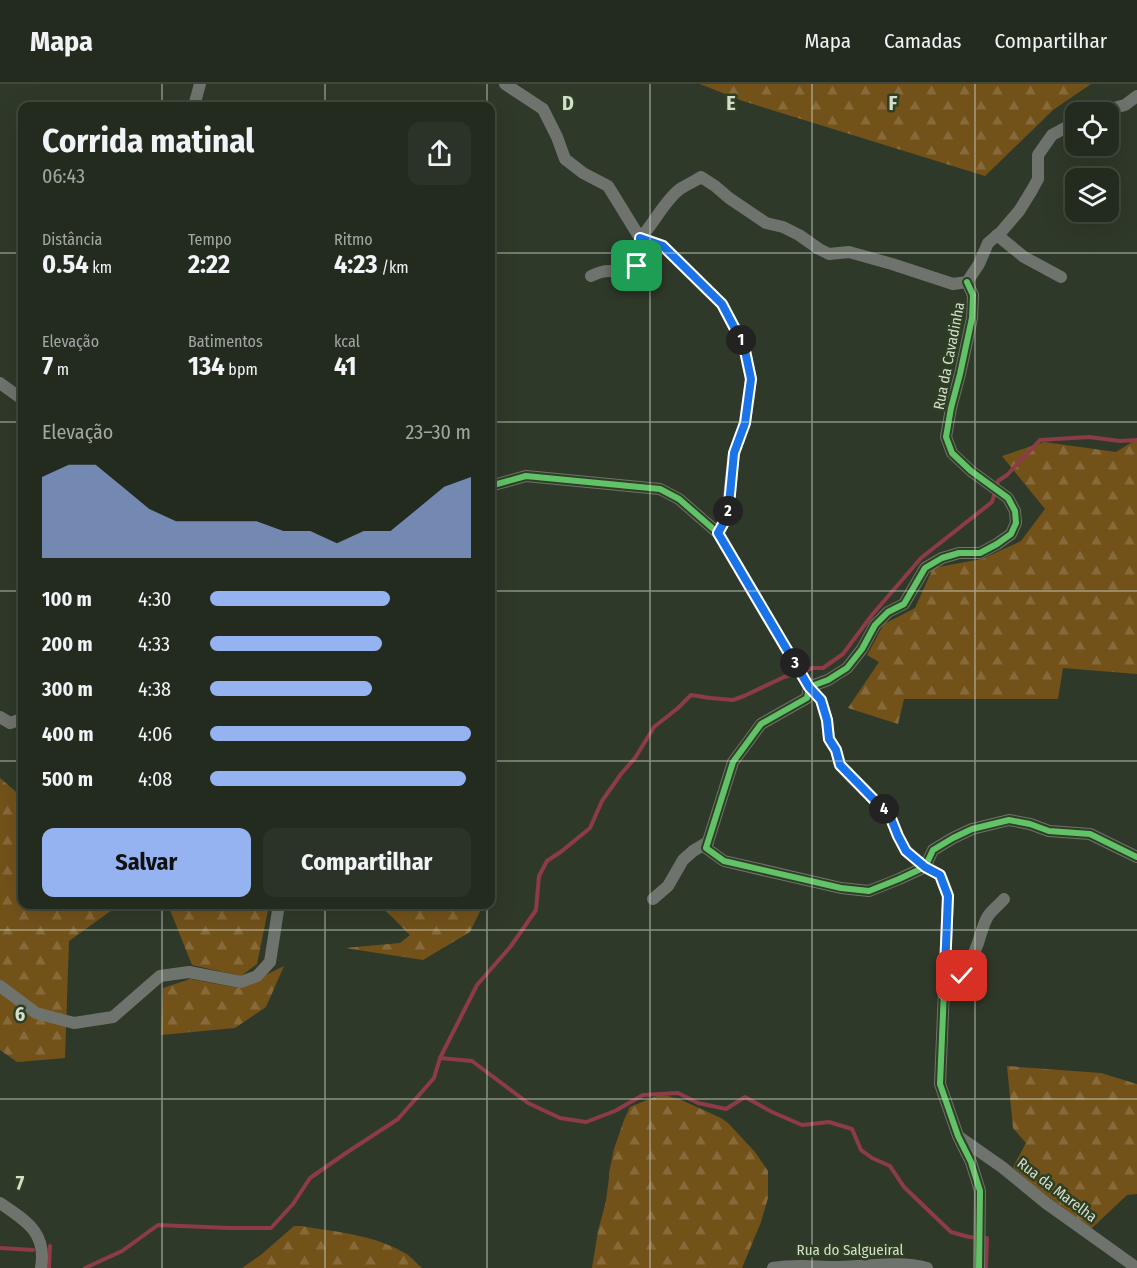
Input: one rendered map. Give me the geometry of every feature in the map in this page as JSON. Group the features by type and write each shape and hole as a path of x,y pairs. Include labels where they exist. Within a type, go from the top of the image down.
{"street":[{"path":"195,102 200,84"},
{"path":"505,84 525,90 543,109 565,159 583,173 608,186 640,238 640,258 632,271 601,272 591,276"},
{"path":"1119,107 1137,96"},
{"path":"640,238 679,190 701,177 766,223 783,227 829,254 849,252 953,284 966,282 979,264 988,243 1019,211 1032,190 1038,179 1038,155 1052,135 1065,128"},
{"path":"997,236 1024,257 1061,278"},
{"path":"640,238 663,246 722,304 744,346 751,379 750,390 745,423 734,453 728,515 718,533"},
{"name":"Rua da Cavadinha","path":"807,683 828,680 847,668 862,649 875,625 888,612 904,604 925,568 942,558 959,553 980,553 1011,534 1016,523 1015,511 1008,498 971,471 952,453 946,437 972,318 973,296 966,282"},
{"path":"0,383 18,396"},
{"path":"495,485 526,476 660,489 679,499 718,533 807,683 821,700 827,720 829,739 836,750 840,765 890,816 906,851 925,867 940,875 948,896 940,1084 980,1191 979,1268"},
{"path":"807,683 807,698 761,724 733,762 706,848 724,861 842,888 869,891 925,867 933,850 953,838 972,829 1009,820 1030,824 1048,831 1090,834 1137,857"},
{"path":"0,717 10,723 18,721"},
{"path":"653,899 668,886 684,860 708,842"},
{"path":"944,994 955,986 962,976 989,914 1004,898"},
{"path":"0,986 36,1013 74,1023 113,1017 160,976 189,972 242,982 257,976 270,962 278,909"},
{"name":"Rua da Marelha","path":"958,1136 1137,1268"},
{"path":"0,1203 27,1221 41,1240 43,1258 41,1268"},
{"name":"Rua do Salgueiral","path":"773,1268 809,1265 838,1267 904,1264 927,1268"}],"green space":[{"path":"700,84 1091,84 1053,110 985,176 743,101"},
{"path":"1137,439 1137,674 1063,668 1058,699 904,699 898,724 848,708 879,662 867,655 884,624 915,608 933,568 982,559 1021,541 1045,509 1002,456 1044,442 1116,452"},
{"path":"0,778 18,794 18,909 113,909 69,941 65,1058 17,1062 0,1050"},
{"path":"170,909 268,909 257,964 241,976 192,965"},
{"path":"384,909 481,909 470,932 423,960 345,948 400,943 410,935"},
{"path":"284,966 266,1007 235,1028 161,1035 163,988 190,979 239,988"},
{"path":"1007,1066 1101,1073 1137,1084 1137,1194 1127,1195 1091,1229 1030,1183 1013,1167 1026,1143 1013,1128"},
{"path":"664,1095 679,1099 728,1123 755,1152 768,1171 768,1198 742,1268 592,1268 614,1149 624,1120 630,1107"},
{"path":"294,1226 342,1233 383,1243 408,1255 422,1268 242,1268"}],"waterway":[{"path":"997,485 998,481 1007,475 1040,440 1089,437 1120,441 1137,440"},
{"path":"85,1268 122,1251 158,1225 271,1228 293,1204 310,1178 398,1119 434,1078 440,1058 477,985 511,946 536,910 539,876 547,861 590,828 602,801 635,758 654,727 691,695 733,700 784,677 813,668 823,668 843,654 872,615 921,558 992,502 995,492"},
{"path":"440,1058 472,1061 528,1103 560,1118 586,1122 615,1111 643,1095 678,1093 698,1103 726,1109 745,1097 802,1125 829,1122 852,1129 861,1150 890,1166 904,1187 951,1232 969,1237 987,1238 986,1268"},
{"path":"49,1268 50,1246"},
{"path":"0,1248 33,1250"}],"cycle path":[{"path":"967,282 973,295 972,318 946,437 952,453 971,471 1008,498 1015,511 1016,523 1011,534 980,553 959,553 942,558 925,568 904,604 888,612 875,625 862,649 847,668 828,680 809,687 821,700 827,720 829,739 836,750 840,765 890,816 906,851 925,867 933,850 953,838 972,829 1009,820 1049,831 1090,834 1137,857"},
{"path":"495,485 526,476 660,489 679,499 718,533 809,687 807,698 761,724 733,762 706,848 724,861 841,888 869,891 925,867 940,875 948,896 940,1084 980,1191 979,1268"}],"route":[{"path":"637,266 640,258 640,238 663,246 722,304 744,346 751,379 745,423 734,453 728,515 718,533 809,687 821,700 827,720 829,739 836,750 840,765 890,816 906,851 925,867 940,875 948,896 944,994 955,986 962,976"}]}
